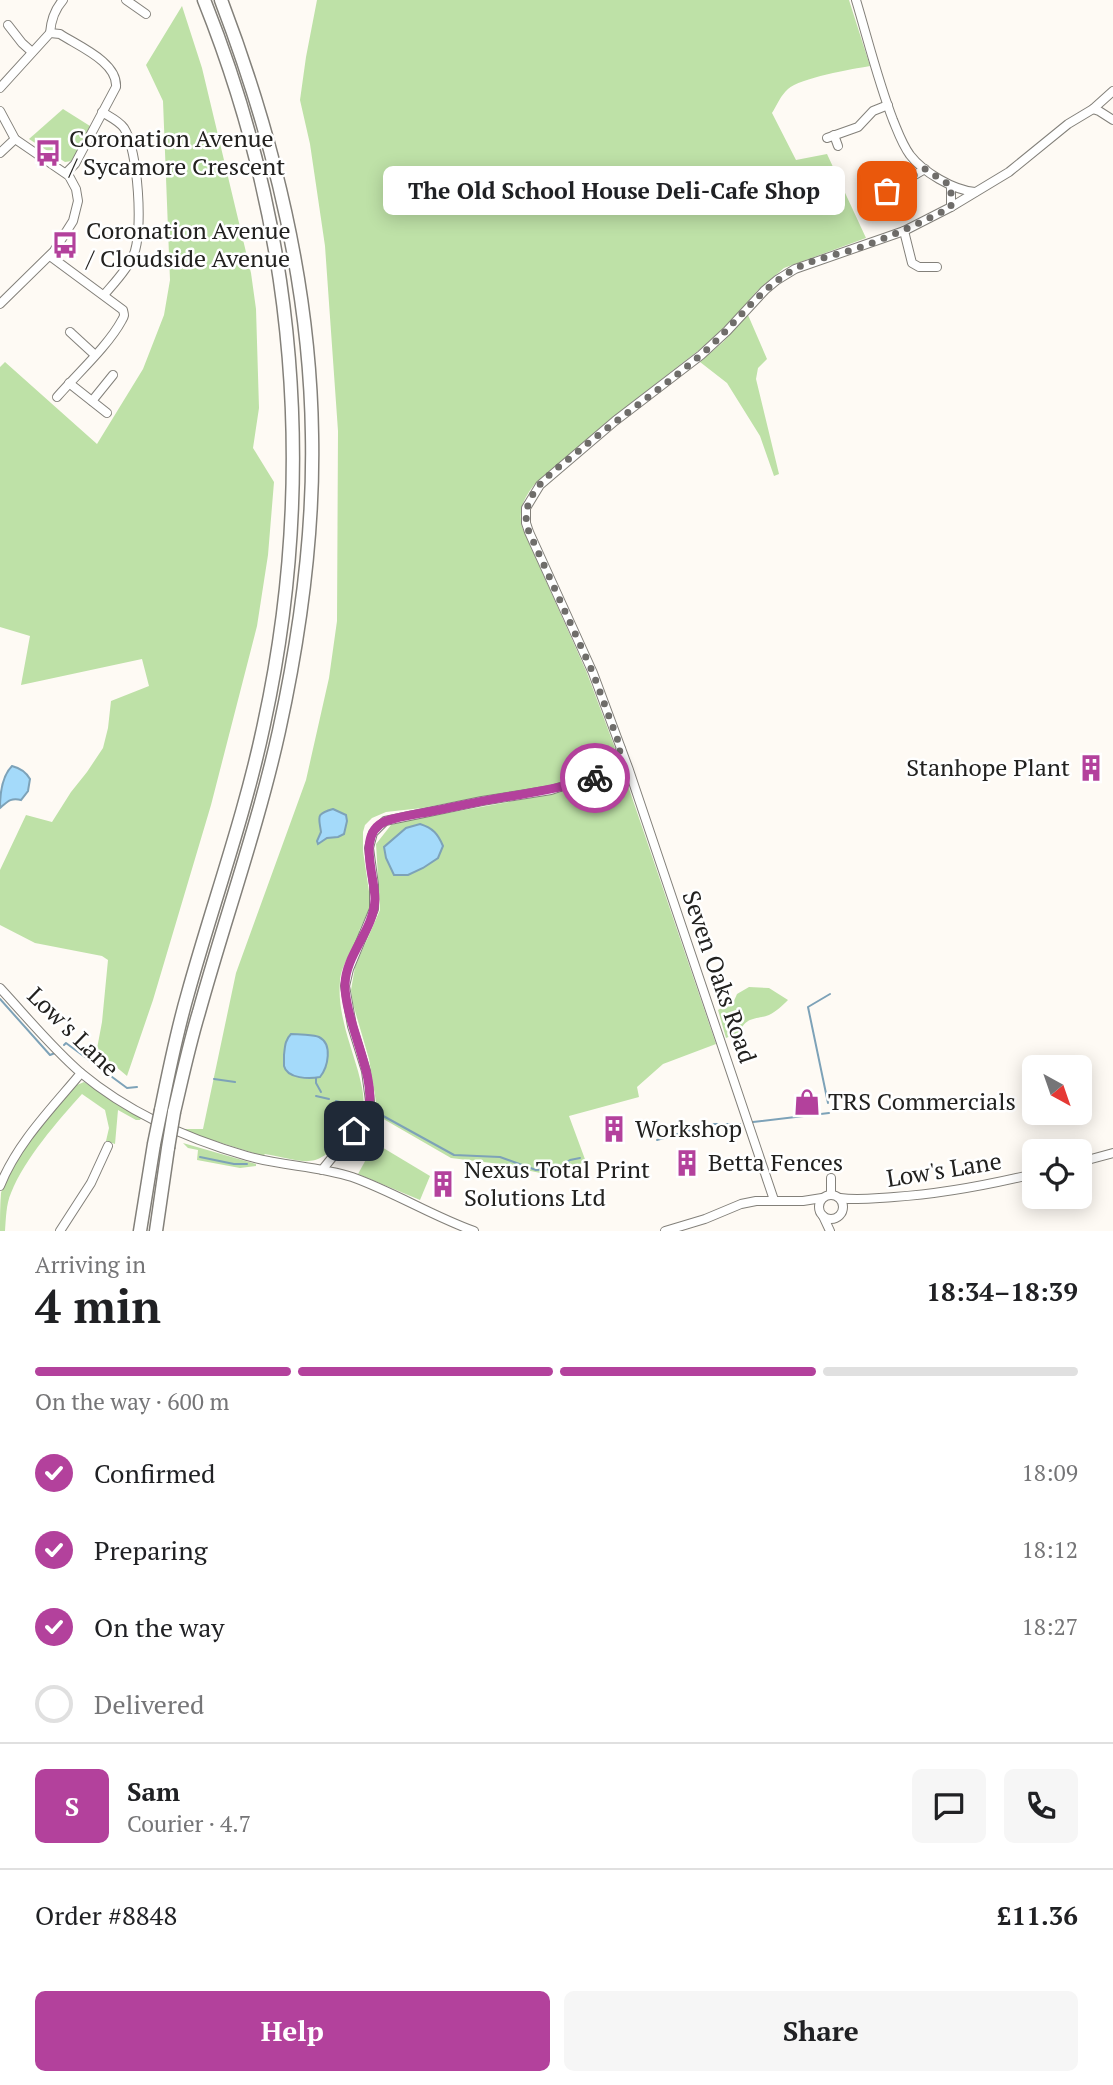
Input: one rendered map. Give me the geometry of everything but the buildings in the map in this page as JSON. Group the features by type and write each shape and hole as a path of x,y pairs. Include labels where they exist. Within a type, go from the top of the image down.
{"highway":[{"path":"141,1231 161,1110 188,992 243,808 265,723 284,607 294,492 288,337 274,239 246,119 204,0"},
{"path":"156,1231 174,1112 198,1014 258,812 279,730 294,652 311,505 312,435 308,372 303,311 295,261 272,153 240,50 221,0"}],"street":[{"path":"0,88 50,33 54,15 63,0"},
{"path":"126,0 146,13"},
{"path":"856,0 888,105 908,152 925,169 951,186 975,192"},
{"path":"8,25 32,52"},
{"path":"50,33 60,34 106,63 114,72 116,80 116,87 103,112 75,164 66,173"},
{"name":"Seven Oaks Road","path":"774,1200 621,749 593,673 529,532 526,508 540,485 701,355 777,280 813,261 904,231 951,207 1009,172 1113,91"},
{"path":"838,146 831,137 861,125 873,111 888,105"},
{"path":"1093,109 1113,120"},
{"path":"0,111 15,139 66,173 78,201 70,227 50,256 0,303"},
{"path":"103,112 123,127 128,137 134,153 138,199 134,256 104,295"},
{"path":"0,153 15,139"},
{"path":"887,191 925,169"},
{"path":"951,186 951,207"},
{"path":"904,231 912,263 919,267 938,267"},
{"path":"50,256 123,310 124,316 95,355 57,397"},
{"path":"70,332 95,355"},
{"path":"92,401 113,375"},
{"path":"69,383 107,413"},
{"path":"604,774 621,749"},
{"path":"322,1170 365,1117 369,1107 366,1071 352,1026 345,986 349,969 374,909 369,848 373,833 385,821 551,790 627,766"},
{"name":"Low's Lane","path":"0,988 81,1073 124,1104 184,1136 248,1156 350,1177 474,1231"},
{"path":"0,1186 24,1143 81,1073"},
{"path":"60,1231 91,1182 108,1146"},
{"path":"1092,1159 1113,1153"},
{"name":"Low's Lane","path":"667,1231 680,1229 741,1204 774,1200 803,1201 831,1196 858,1201 967,1189 1022,1177"},
{"path":"831,1178 831,1196 843,1209"},
{"path":"830,1231 819,1203 831,1196"},
{"name":"Low's Lane","path":"803,1201 830,1219 837,1217 843,1209 858,1201"},
{"path":"830,1231 837,1217"}],"green space":[{"path":"317,0 849,0 870,66 827,74 794,85 783,94 772,113 796,160 827,154 866,238 784,268 757,291 732,320 703,347 608,421 534,485 525,500 521,510 522,527 587,673 615,748 601,770 546,788 386,812 372,818 365,825 363,851 371,905 359,931 363,933 348,956 340,981 340,1004 361,1085 363,1108 356,1123 326,1155 301,1161 265,1154 263,1156 183,1129 203,1129 236,973 306,780 329,678 337,621 338,431 325,246 310,144 300,100"},
{"path":"182,6 202,68 251,273 256,309 259,408 253,448 274,482 268,555 257,626 211,805 153,1000 127,1076 96,1054 108,960 102,956 35,943 0,925 0,870 26,815 52,822 103,748 111,701 149,686 142,659 21,685 30,636 0,627 0,367 5,362 97,444 143,369 164,315 170,280 163,101 146,65"},
{"path":"63,109 90,126 72,161 65,162 29,139"},
{"path":"748,315 767,359 758,368 756,379 779,474 774,476 760,436 727,383 700,362"},
{"path":"624,774 716,1044 663,1064 637,1087 639,1097 569,1116 586,1162 545,1174 451,1158 373,1113 376,1102 369,1059 351,990 355,967 380,910 376,844 391,825 558,793"},
{"path":"749,987 769,988 788,1000 772,1013 748,1021 740,1032 726,1038 718,1010 734,1001 737,994"},
{"path":"84,1082 142,1117 136,1120 118,1110 115,1144 106,1141 109,1128 105,1110 82,1094 52,1128 24,1167 9,1197 5,1231 0,1231 1,1193 13,1165 30,1139 77,1085"},
{"path":"183,1143 256,1166 240,1168 197,1160 198,1150 188,1148"},
{"path":"375,1143 430,1176 420,1200 358,1174"}],"water":[{"path":"12,766 27,774 30,779 28,791 21,800 12,800 0,808 4,780"},
{"path":"333,809 346,815 344,834 327,838 318,844 321,832 319,819 323,813"},
{"path":"420,824 432,830 441,842 443,846 438,858 408,875 394,875 384,847 406,828"},
{"path":"291,1034 317,1036 323,1040 328,1056 320,1077 299,1077 286,1070 286,1041"}],"waterway":[{"path":"828,1103 808,1007 830,994"},
{"path":"0,999 50,1055 55,1053"},
{"path":"64,1045 66,1043 127,1088 137,1087"},
{"path":"316,1078 321,1092"},
{"path":"214,1079 235,1082"},
{"path":"316,1096 329,1099"},
{"path":"336,1101 360,1107"},
{"path":"376,1112 454,1155 500,1157 536,1170 555,1169 570,1160 580,1158"},
{"path":"753,1122 829,1113"},
{"path":"657,1140 712,1124 740,1124"},
{"path":"200,1157 247,1164"}],"way so far":[{"path":"595,778 604,774 621,749 593,673 529,532 526,508 530,499 540,485 574,455 701,355 777,280 822,258 904,231 951,207 951,186 925,169 887,191"}],"place":[{"name":"Coronation Avenue / Sycamore Crescent","path":"48,153"},
{"name":"The Old School House Deli-Cafe Shop","path":"887,191"},
{"name":"Coronation Avenue / Cloudside Avenue","path":"65,245"},
{"name":"Stanhope Plant","path":"1091,768"},
{"name":"TRS Commercials","path":"807,1102"},
{"name":"Workshop","path":"614,1129"},
{"name":"Betta Fences","path":"687,1163"},
{"name":"Nexus Total Print Solutions Ltd","path":"443,1184"}],"route":[{"path":"354,1131 365,1117 370,1101 366,1071 352,1026 345,986 346,976 374,909 369,848 373,833 385,821 551,790 595,778"}]}
